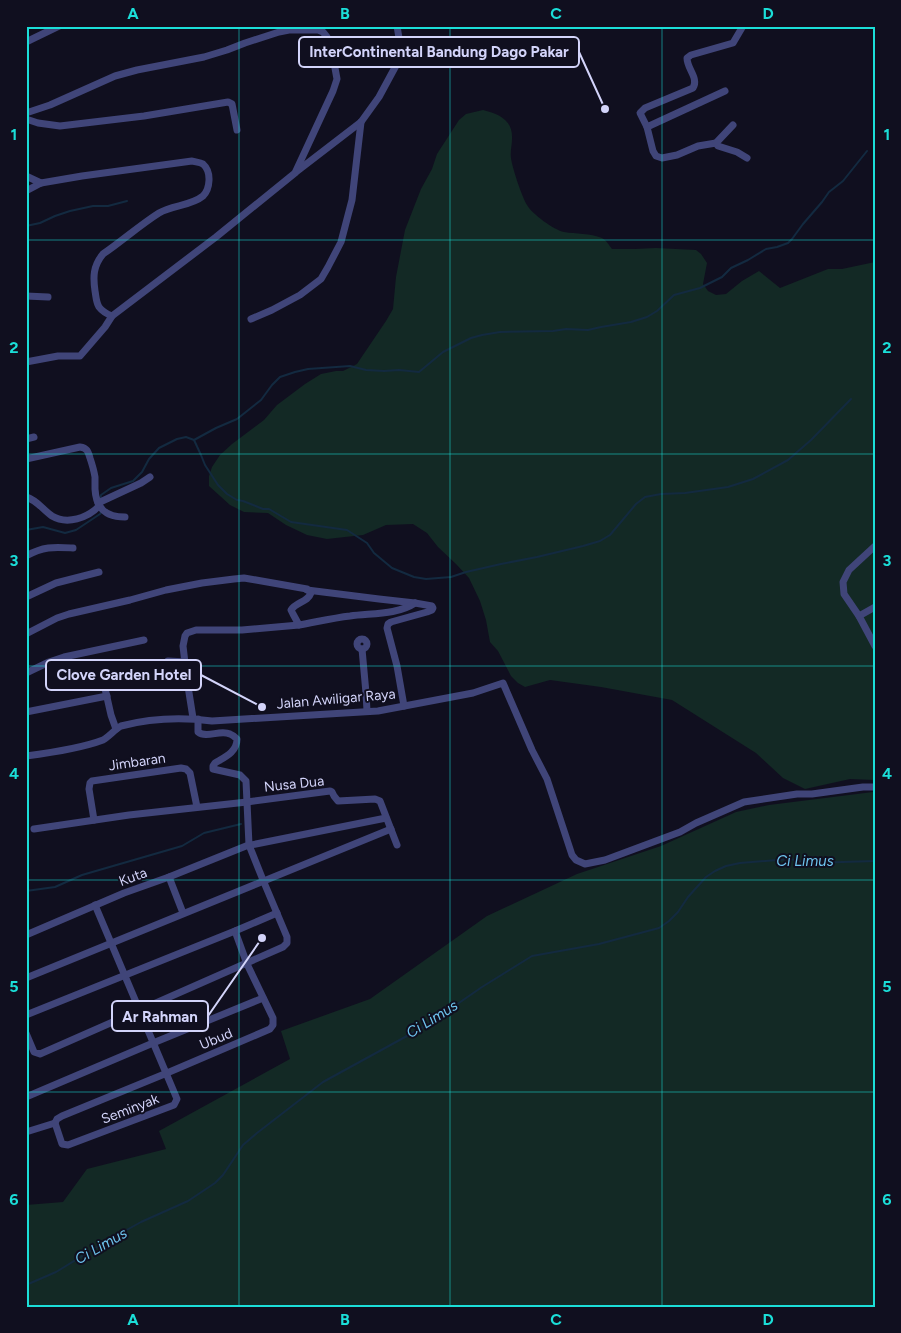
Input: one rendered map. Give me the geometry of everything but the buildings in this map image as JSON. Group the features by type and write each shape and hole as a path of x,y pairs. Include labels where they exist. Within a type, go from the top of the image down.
{"street":[{"path":"26,362 58,356 80,356 112,316 216,237 294,173 361,122 379,97 399,60 401,50 397,26"},
{"path":"733,125 716,143 698,146 678,155 662,158 656,156 653,151 640,113 642,110 693,88 695,81 687,62 688,58 691,55 733,43 743,26"},
{"path":"26,42 56,27"},
{"path":"26,113 50,106 115,76 204,57 279,32 288,30 318,30 327,37 336,68 336,79 325,110 294,173"},
{"path":"646,127 725,91"},
{"path":"26,119 60,126 144,116 228,102 232,104 237,130"},
{"path":"251,319 300,295 321,279 328,267 341,242 352,200 361,122"},
{"path":"716,143 718,146 737,152 746,158"},
{"path":"26,191 41,183 192,161 203,164 206,168 209,175 208,187 201,197 161,212 103,254 98,260 93,276 97,300 101,309 112,316"},
{"path":"26,176 41,183"},
{"path":"26,296 48,297"},
{"path":"26,439 34,437"},
{"path":"26,459 80,447 84,448 88,451 95,476 95,491 99,505 108,514 116,517 125,516"},
{"path":"26,497 36,502 56,518 74,520 92,512 99,505 150,477"},
{"path":"875,546 849,570 843,582 844,594 859,616 875,646"},
{"path":"26,556 50,547 73,548"},
{"path":"26,597 56,583 99,572"},
{"path":"26,634 69,614 166,590 244,578 307,590 432,606 432,610 388,624 387,628 397,666 404,706"},
{"path":"299,625 291,610 294,606 312,595 307,590"},
{"path":"26,1033 34,1052 40,1054 248,964 283,948 287,943 287,937 250,845 247,785 244,778 240,775 213,769 215,764 234,751 237,739 224,732 202,735 198,732 187,680 185,636 189,632 196,630 242,630 299,625 348,616 389,612 415,603"},
{"path":"859,616 875,607"},
{"path":"26,674 49,662 64,657 144,640"},
{"path":"362,649 367,711"},
{"path":"168,661 186,662"},
{"path":"78,673 100,670 116,729"},
{"path":"105,686 147,681 187,680"},
{"name":"Jalan Awiligar Raya","path":"26,756 95,742 106,738 116,729 132,723 159,719 220,720 378,711 474,693 503,683 532,750 547,779 571,853 576,860 585,864 605,860 680,832 744,802 797,794 875,787"},
{"path":"26,712 107,696"},
{"name":"Jimbaran","path":"94,820 89,789 92,781 181,768 186,769 190,773 197,807"},
{"name":"Nusa Dua","path":"247,802 330,791 338,801 380,801 397,845"},
{"path":"34,830 129,814 247,802"},
{"path":"250,845 386,818"},
{"path":"26,978 391,829"},
{"name":"Kuta","path":"26,935 124,893 250,845"},
{"path":"169,876 184,913"},
{"path":"95,905 167,1073"},
{"path":"26,1015 235,932 277,913"},
{"path":"235,932 263,998"},
{"name":"Ubud","path":"154,1043 263,998 273,1018 270,1029 167,1073"},
{"path":"26,1097 154,1043"},
{"name":"Seminyak","path":"167,1073 177,1099 174,1105 68,1146 62,1144 55,1122 57,1119 167,1073"},
{"path":"26,1132 55,1122"}],"green space":[{"path":"483,110 504,119 510,127 512,132 511,156 515,175 527,205 538,217 560,231 602,238 612,249 656,248 696,250 707,263 703,284 708,291 716,295 726,294 742,281 759,271 780,288 828,269 842,269 875,262 875,780 850,779 805,789 783,778 756,753 672,700 550,680 525,687 511,676 498,651 490,642 480,601 469,578 438,547 427,533 413,524 386,525 363,535 327,539 307,535 286,525 268,513 244,512 230,505 209,486 209,476 212,467 220,455 264,420 277,405 321,374 343,371 357,364 393,309 396,277 405,230 437,154 459,120 466,114"},
{"path":"875,792 875,1307 26,1307 26,1205 63,1202 87,1169 166,1149 159,1131 290,1059 281,1031 370,999 487,916 577,874 661,846 736,812 769,805"}],"waterway":[{"path":"194,440 237,419 261,400 280,377 295,372 308,369 350,366 366,370 419,372 443,352 471,338 482,335 500,332 588,330 647,317 657,311 674,295 700,288 722,277 731,268 766,249 788,243 829,192 843,181 867,151"},
{"path":"26,226 40,223 70,211 93,206 108,206 127,201"},
{"path":"100,500 101,495 111,488 133,481 159,448 177,439 186,437 194,440 205,465 218,485 237,500 263,509 269,509 291,522 347,530 367,543 374,553 392,568 414,577 426,579 451,577 600,541 610,535 636,504 645,497 728,487 753,479 788,460 811,440 851,399"},
{"path":"26,530 43,527 65,533 76,530 102,511"},
{"path":"26,891 55,887 82,875 182,846 204,833 241,824"},
{"name":"Ci Limus","path":"26,1285 56,1272 141,1222 188,1201 215,1183 223,1175 243,1145 323,1082 427,1025 482,987 532,956 599,944 659,928 678,912 688,897 706,877 726,866 790,859 810,863 875,861"}],"place":[{"name":"InterContinental Bandung Dago Pakar","path":"605,109"},
{"name":"Clove Garden Hotel","path":"262,707"},
{"name":"Ar Rahman","path":"262,938"}]}
